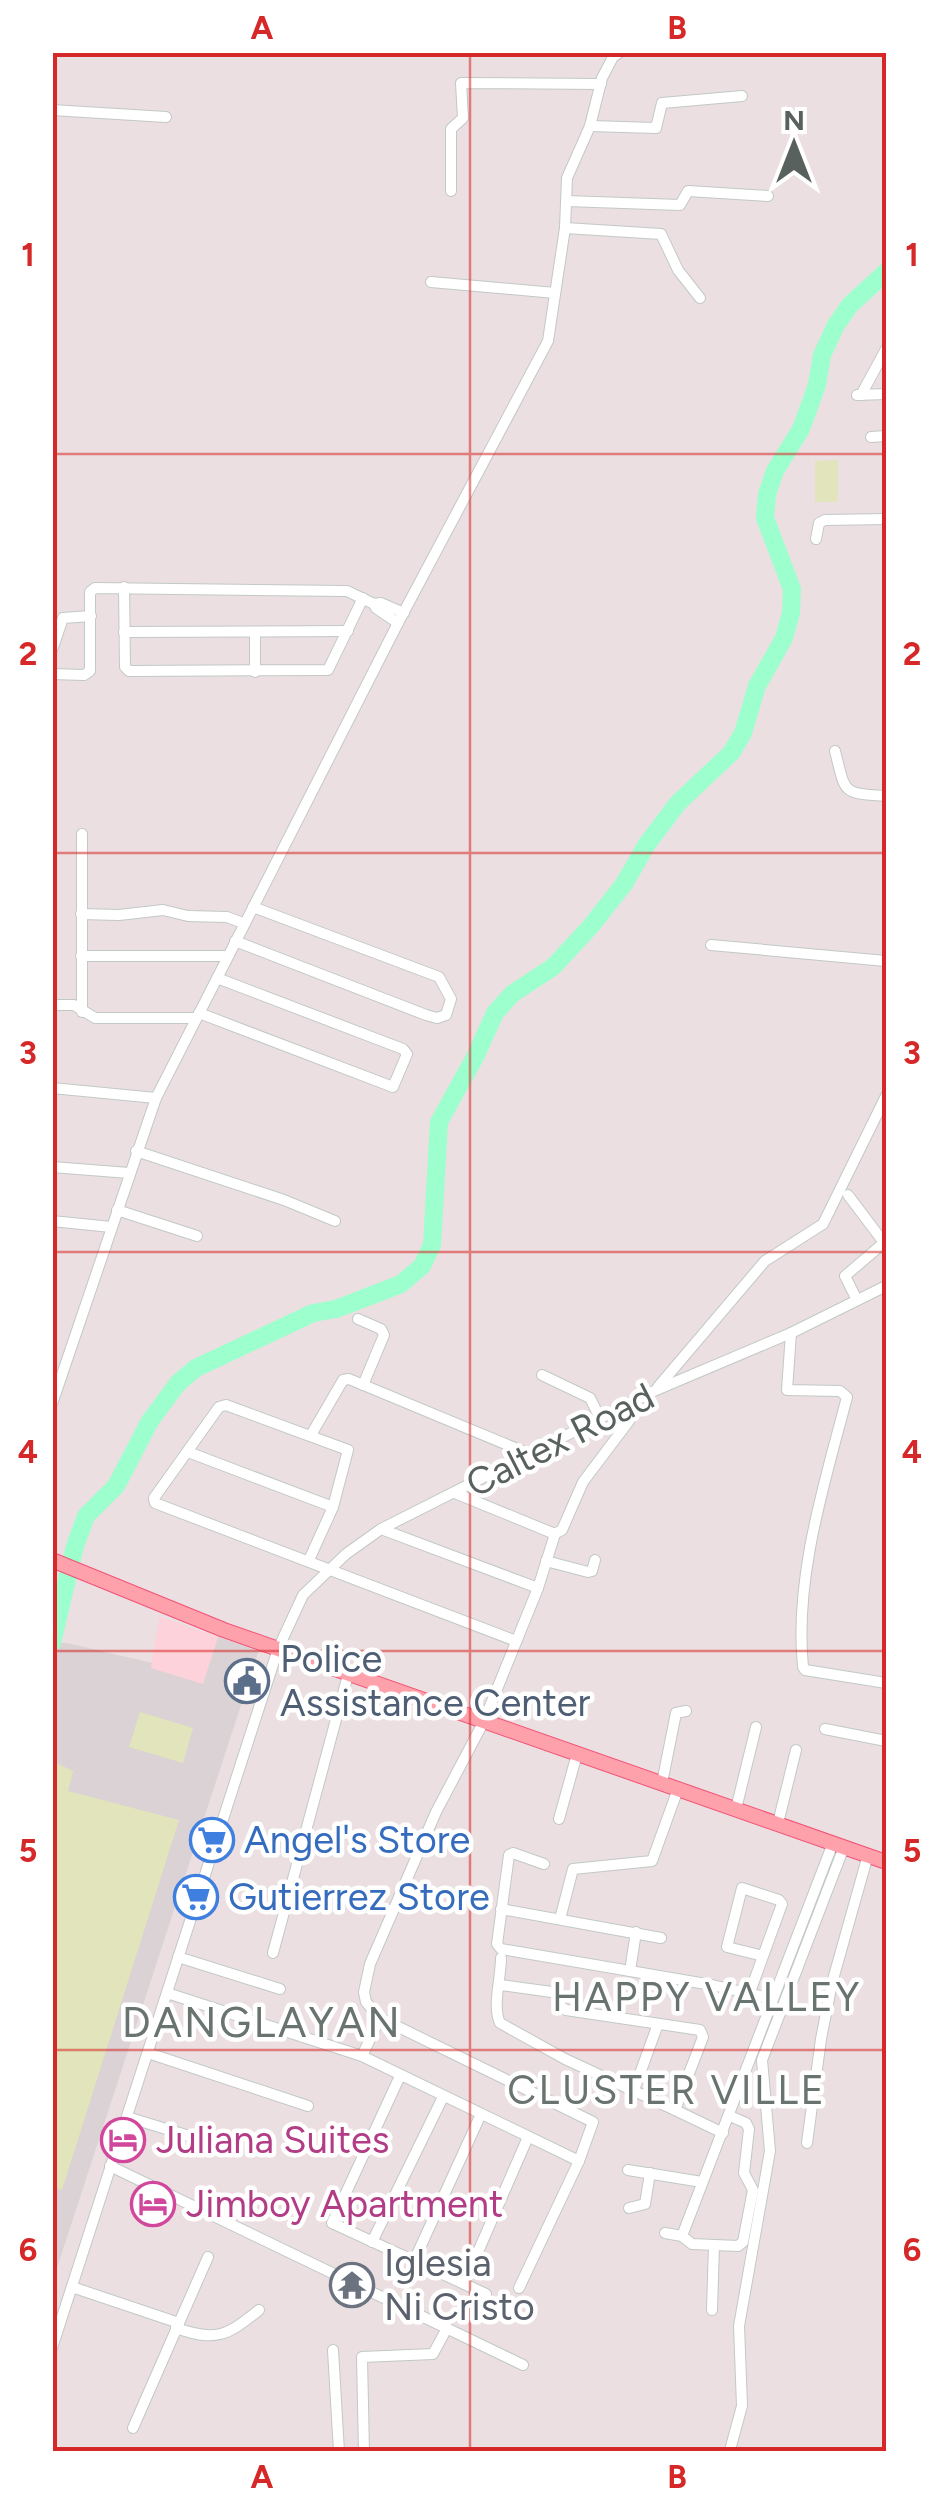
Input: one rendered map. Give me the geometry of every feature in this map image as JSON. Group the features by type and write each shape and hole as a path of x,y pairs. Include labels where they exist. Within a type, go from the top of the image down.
{"main road":[{"path":"52,1560 348,1675 886,1862"}],"street":[{"path":"52,1404 156,1098 401,618 548,341 567,178 590,126 601,84 613,57 620,52"},
{"path":"451,191 451,129 464,118 461,83 601,84"},
{"path":"590,126 656,128 662,103 742,96"},
{"path":"52,110 166,116"},
{"path":"566,201 680,205 688,190 768,196"},
{"path":"564,228 661,234 678,270 700,298"},
{"path":"431,282 555,293"},
{"path":"886,349 883,360 858,394 886,394"},
{"path":"870,437 886,436"},
{"path":"816,539 819,524 825,520 886,519"},
{"path":"124,587 125,666 129,671 328,670 363,598"},
{"path":"52,674 84,676 90,671 92,589 348,590 401,618"},
{"path":"52,650 63,618 92,616"},
{"path":"124,632 348,631"},
{"path":"255,672 256,632"},
{"path":"834,751 848,792 886,796"},
{"path":"82,834 82,1012"},
{"path":"235,941 426,1015 446,1015 451,998 439,977 252,906"},
{"path":"82,914 119,916 163,910 188,916 227,917 244,923"},
{"path":"711,945 886,962"},
{"path":"81,956 228,956"},
{"path":"52,1005 74,1005 95,1018 197,1016 393,1087 407,1054 403,1049 217,978"},
{"path":"52,1088 156,1098"},
{"path":"654,1392 765,1260 822,1224 886,1096"},
{"path":"136,1152 284,1200 334,1221"},
{"path":"52,1167 130,1173"},
{"path":"848,1195 886,1243 846,1276 857,1300"},
{"path":"118,1210 196,1236"},
{"path":"52,1221 111,1226"},
{"name":"Caltex Road","path":"52,2348 278,1649 303,1595 330,1568 381,1529 634,1401 791,1333 886,1286"},
{"path":"358,1320 384,1335 363,1385"},
{"path":"791,1333 788,1390 840,1391 847,1396 809,1562 802,1622 803,1667 886,1683"},
{"path":"542,1376 590,1398 600,1418"},
{"path":"310,1435 343,1380 349,1378 527,1453"},
{"path":"519,2288 594,2126 591,2120 380,2018 369,2008 364,1992 370,1964 436,1812 484,1721 538,1588 554,1534 562,1530 583,1482 629,1421 634,1401"},
{"path":"309,1560 333,1507 349,1453 344,1446 226,1405 216,1409 154,1498 155,1503 516,1641"},
{"path":"188,1452 333,1507"},
{"path":"454,1494 554,1534"},
{"path":"381,1529 538,1588"},
{"path":"546,1560 588,1572 595,1560"},
{"path":"273,1953 348,1675"},
{"path":"662,1783 676,1713 686,1711"},
{"path":"736,1809 756,1727"},
{"path":"825,1729 886,1741"},
{"path":"778,1823 796,1750"},
{"path":"559,1819 577,1754"},
{"path":"560,1919 573,1869 652,1861 678,1789"},
{"path":"682,2236 773,1999 839,1845"},
{"path":"730,2450 742,2406 739,2326 770,2151 762,2060 839,1845"},
{"path":"544,1864 513,1853 509,1856 497,1944 500,1949 773,1999"},
{"path":"808,2143 832,1983 868,1855"},
{"path":"750,1992 782,1904 742,1888 727,1947 763,1956"},
{"path":"502,1909 661,1938"},
{"path":"630,1971 636,1932"},
{"path":"178,1956 280,1989"},
{"path":"501,1958 496,2009 500,2023 564,2059 723,2134"},
{"path":"501,1985 559,1994 560,2006 566,2010 702,2033 675,2110"},
{"path":"167,1993 362,2056 579,2161"},
{"path":"362,2056 380,2018"},
{"path":"634,2090 658,2024"},
{"path":"148,2053 308,2106"},
{"path":"400,2076 333,2224 486,2294"},
{"path":"372,2242 442,2097"},
{"path":"414,2261 481,2114"},
{"path":"666,2233 682,2236 692,2244 741,2245 752,2190 744,2174 748,2129 730,2116"},
{"path":"127,2117 238,2151"},
{"path":"464,2284 528,2138"},
{"path":"110,2166 522,2366"},
{"path":"628,2170 702,2182"},
{"path":"629,2208 644,2204 650,2173"},
{"path":"712,2310 714,2246"},
{"path":"133,2428 208,2257"},
{"path":"72,2287 204,2337 236,2328 259,2310"},
{"path":"364,2452 362,2357 433,2354 447,2328"},
{"path":"333,2350 339,2452"}],"shaded area":[{"path":"160,1617 218,1637 203,1685 150,1668"},
{"path":"218,1637 259,1650 53,2280 53,1643 152,1663 151,1668 203,1684"}],"green space":[{"path":"838,460 838,502 815,502 815,461"},
{"path":"140,1712 193,1728 183,1763 129,1747"},
{"path":"52,1761 73,1771 68,1791 179,1820 62,2190 52,2187"}],"waterway":[{"path":"52,1643 86,1516 116,1486 150,1421 178,1383 196,1368 313,1313 336,1309 401,1284 422,1266 432,1245 439,1122 495,1013 512,994 553,967 591,926 678,803 731,753 743,733 757,686 784,638 791,613 792,589 765,518 767,494 775,471 801,429 817,385 822,355 836,325 850,305 886,272"}],"place":[{"name":"Police Assistance Center","path":"247,1681"},
{"name":"Angel's Store","path":"212,1840"},
{"name":"Gutierrez Store","path":"196,1897"},
{"name":"Juliana Suites","path":"123,2140"},
{"name":"Jimboy Apartment","path":"153,2204"},
{"name":"Iglesia Ni Cristo","path":"352,2285"}],"district":[{"name":"HAPPY VALLEY","path":"707,1997"},
{"name":"DANGLAYAN","path":"262,2022"},
{"name":"CLUSTER VILLE","path":"667,2090"}]}
